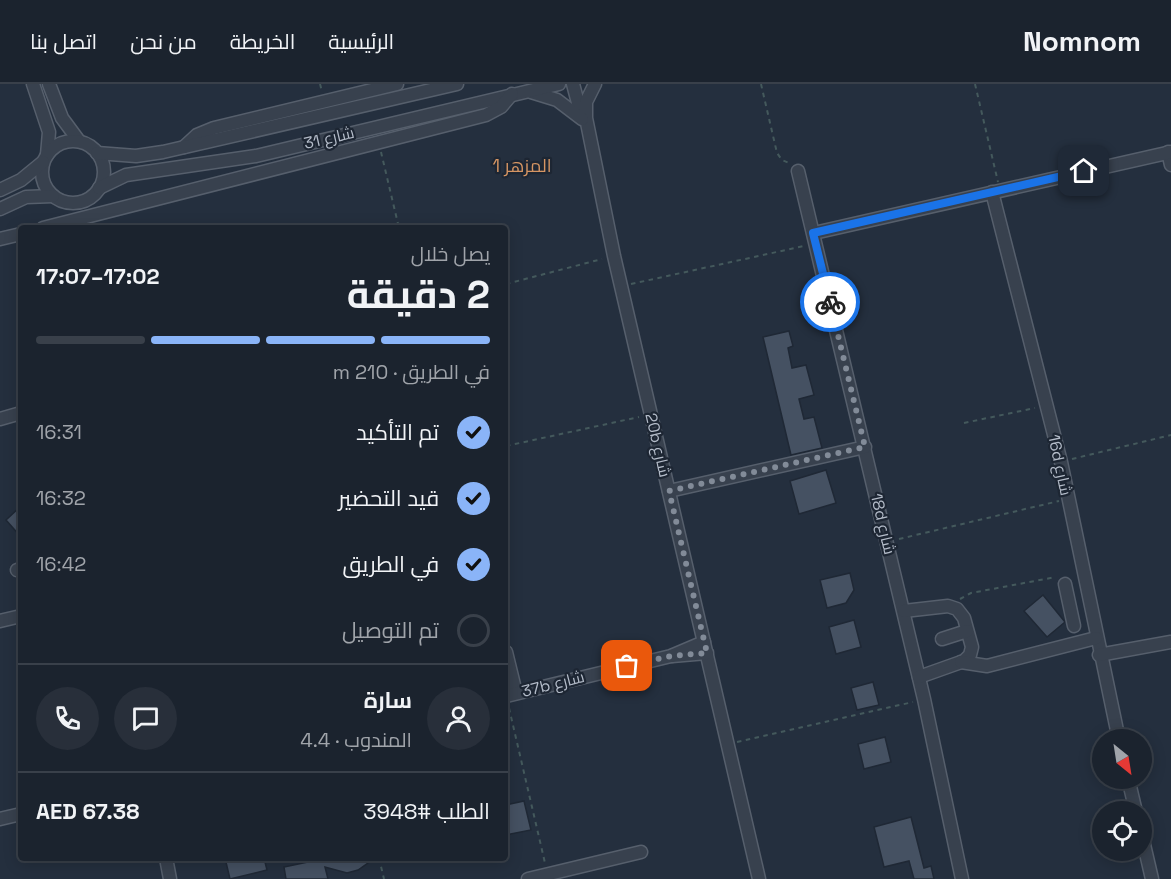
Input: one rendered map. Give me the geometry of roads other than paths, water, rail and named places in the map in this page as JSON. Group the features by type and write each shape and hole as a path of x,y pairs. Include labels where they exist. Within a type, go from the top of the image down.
{"street":[{"path":"33,84 49,132 42,177 53,196"},
{"path":"0,209 26,197 53,196 74,203 88,198 99,188 104,166 98,153 79,141 62,118 49,84"},
{"path":"183,148 197,135 214,128 358,88 397,84"},
{"name":"شارع 31","path":"98,153 136,156 183,148 458,84"},
{"name":"شارع 31","path":"99,188 126,175 256,156 559,84"},
{"name":"20b شارع","path":"573,84 592,151"},
{"name":"20b شارع","path":"594,84 588,95 586,109 592,151 621,287 759,879"},
{"path":"527,91 557,100 582,119"},
{"path":"79,224 378,142 486,115 501,106 512,94"},
{"path":"0,190 21,180 57,145 79,141"},
{"path":"815,238 996,191 1169,152 1171,165"},
{"name":"18d شارع","path":"798,171 904,611 962,879"},
{"name":"16d شارع","path":"996,191 1061,462 1099,655 1116,729"},
{"path":"0,239 18,235"},
{"path":"0,418 18,414"},
{"path":"669,491 865,447"},
{"path":"1087,592 1064,585 1073,621 1090,611"},
{"path":"904,611 953,607 962,614 968,631 972,651 968,658 919,677"},
{"path":"0,621 18,617"},
{"path":"942,639 968,631"},
{"path":"960,662 987,666 1096,638"},
{"path":"1099,655 1171,642"},
{"name":"37b شارع","path":"509,695 705,648"},
{"path":"0,819 18,815"},
{"path":"528,879 555,875 641,852"},
{"path":"167,861 171,879"},
{"path":"1148,861 1152,879"}],"district":[{"name":"المزهر 1","path":"522,165"}]}
